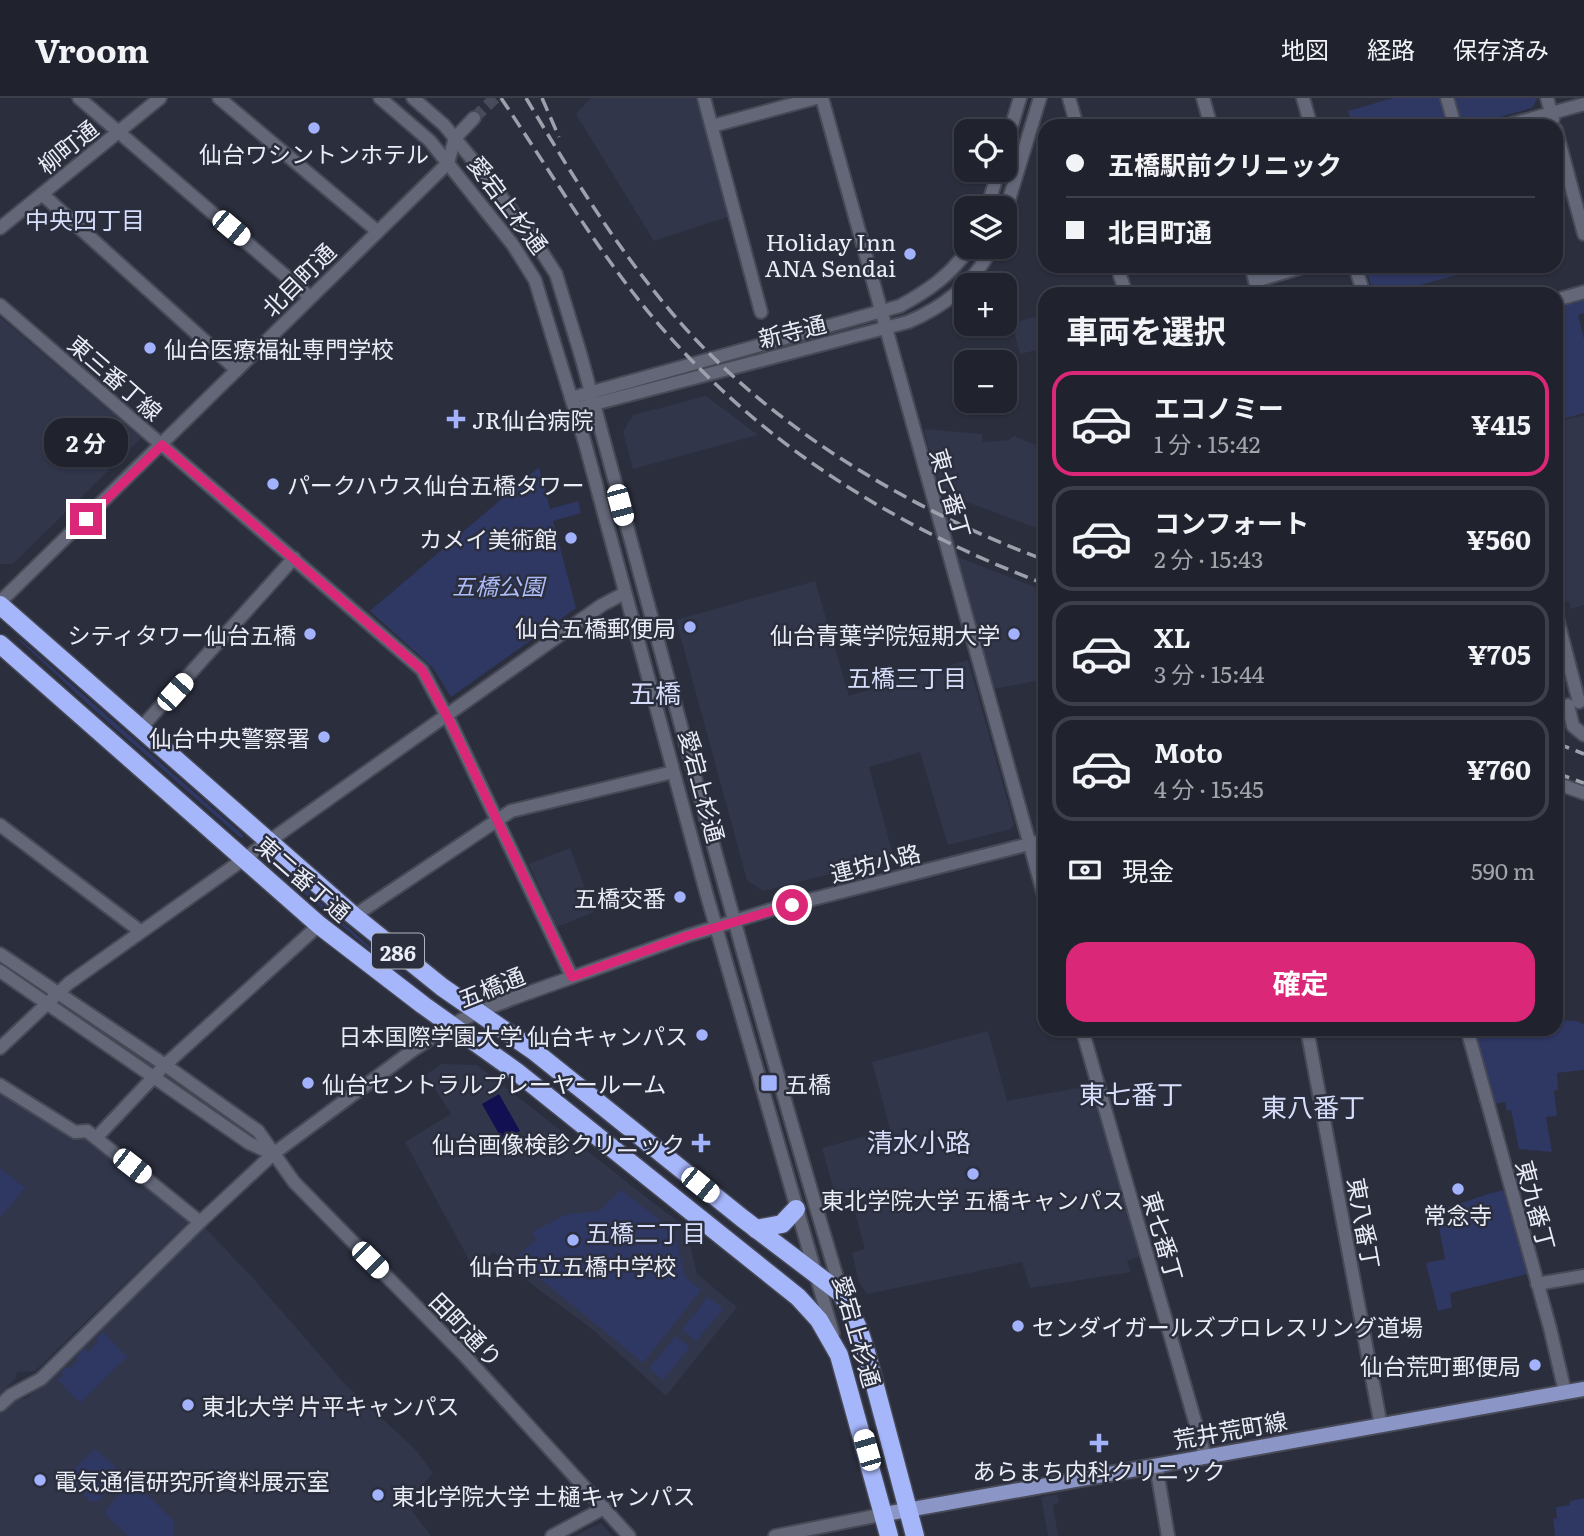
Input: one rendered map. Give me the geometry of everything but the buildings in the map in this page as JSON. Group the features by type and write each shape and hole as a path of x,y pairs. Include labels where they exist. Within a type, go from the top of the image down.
{"highway":[{"name":"東二番丁通","path":"0,603 354,916 442,987 534,1051 756,1229 842,1294"},
{"name":"東二番丁通","path":"0,644 319,925 517,1072 798,1297 819,1320 839,1355"},
{"path":"756,1229 782,1224 796,1209"},
{"name":"愛宕上杉通","path":"842,1294 863,1341 915,1536"},
{"name":"愛宕上杉通","path":"839,1355 889,1536"}],"main road":[{"name":"荒井荒町線","path":"884,1514 1584,1388"}],"street":[{"path":"79,98 310,297"},
{"name":"柳町通","path":"0,228 160,98"},
{"path":"219,98 377,231"},
{"name":"愛宕上杉通","path":"380,98 430,141 513,245 536,280 573,404 716,927 839,1355"},
{"name":"愛宕上杉通","path":"413,98 444,125 485,174 556,274 734,921 810,1192 842,1294"},
{"path":"704,98 761,312"},
{"path":"712,126 816,98"},
{"name":"東七番丁","path":"822,98 1038,875"},
{"path":"1014,119 1020,98"},
{"path":"1010,196 1040,98"},
{"path":"1203,98 1205,119"},
{"path":"1303,98 1309,119"},
{"path":"1447,98 1453,119"},
{"path":"1547,98 1553,119"},
{"path":"1067,100 1074,119"},
{"path":"1560,119 1584,104"},
{"path":"448,163 455,138 474,118"},
{"path":"1563,151 1580,205 1584,234"},
{"name":"北目町通","path":"0,603 448,163"},
{"path":"41,194 237,370"},
{"name":"新寺通","path":"573,404 737,350 881,313 927,292 962,259"},
{"name":"新寺通","path":"592,398 908,322 940,307 973,276 984,259"},
{"path":"1259,287 1291,273"},
{"path":"1563,298 1584,292"},
{"name":"東三番丁線","path":"0,305 422,670 572,977"},
{"path":"140,729 294,558"},
{"path":"0,1048 58,993 140,931 602,605 625,593"},
{"path":"1563,653 1573,726 1584,735"},
{"path":"354,916 511,811 673,772"},
{"path":"1563,786 1584,793"},
{"path":"0,825 140,931"},
{"name":"連坊小路","path":"716,927 1038,842"},
{"path":"96,1138 165,1065 319,925"},
{"name":"五橋通","path":"0,1405 11,1395 41,1379 200,1222 274,1154 451,1025 478,1012 572,977 716,927"},
{"path":"0,954 258,1131 274,1154"},
{"path":"0,971 249,1143 274,1154"},
{"name":"東七番丁","path":"1084,1036 1205,1456"},
{"name":"東八番丁","path":"1308,1036 1381,1426"},
{"name":"東九番丁","path":"1469,1036 1550,1328 1565,1392"},
{"path":"0,1085 75,1132 87,1131 200,1222"},
{"name":"田町通り","path":"274,1154 293,1182 464,1354 629,1536"},
{"path":"1537,1284 1584,1276"},
{"path":"1156,1465 1168,1536"},
{"path":"552,1536 604,1508"},
{"path":"775,1536 884,1514"}],"shaded area":[{"path":"591,98 698,98 730,216 654,241 576,114"},
{"path":"1038,316 1038,350 1020,354 1015,336 1017,322"},
{"path":"0,317 141,438 13,564 0,564"},
{"path":"706,396 758,435 633,469 623,432 633,415"},
{"path":"1584,415 1584,605 1571,609 1569,601 1563,603 1563,420"},
{"path":"924,429 982,434 983,442 1009,440 1014,436 1038,446 1038,528 940,492"},
{"path":"958,557 1038,588 1038,680 994,689"},
{"path":"815,581 849,696 968,660 1014,824 1011,829 948,845 920,752 869,767 894,858 763,891 747,880 676,620"},
{"path":"570,848 594,912 557,927 529,864"},
{"name":"東北学院大学 五橋キャンパス","path":"988,1031 1007,1101 1090,1086 1140,1256 1127,1261 1131,1272 1030,1288 1022,1262 867,1294 859,1282 852,1253 865,1249 852,1201 838,1205 822,1148 890,1129 872,1062"},
{"name":"仙台市立五橋中学校","path":"441,1064 477,1065 686,1228 697,1274 737,1307 666,1396 592,1329 507,1266 494,1252 474,1269 405,1142 451,1114 426,1075"},
{"path":"0,1089 86,1134 189,1221 35,1371 17,1372 16,1378 0,1394"},
{"path":"499,1094 520,1131 503,1141 482,1104"},
{"name":"東北大学 片平キャンパス","path":"205,1228 253,1278 344,1383 415,1449 433,1473 406,1503 431,1536 0,1536 0,1411 13,1399 26,1399"},
{"path":"1057,1494 1059,1503 1053,1504 1058,1536 1048,1536 1041,1497"},
{"name":"東北学院大学 土樋キャンパス","path":"601,1523 612,1536 575,1536"}],"green space":[{"path":"1393,98 1440,98 1445,119 1350,119 1348,111"},
{"path":"1453,98 1537,98 1532,108 1492,119 1459,119"},
{"path":"1367,273 1464,273 1412,287 1372,287"},
{"path":"1584,300 1584,313 1578,315 1584,339 1584,413 1563,419 1563,306"},
{"name":"五橋公園","path":"539,467 550,509 578,501 581,513 553,521 576,608 451,697 433,668 370,611"},
{"path":"20,639 243,835 243,837 93,709"},
{"path":"279,865 380,956 426,992 378,957 276,869"},
{"path":"1563,1020 1584,1024 1584,1070 1557,1073 1558,1090 1554,1091 1557,1116 1546,1117 1552,1152 1519,1149 1511,1110 1507,1111 1505,1102 1495,1104 1476,1036 1563,1036"},
{"path":"0,1168 25,1188 0,1218"},
{"path":"621,1190 674,1231 685,1277 701,1290 643,1363 515,1258 536,1240 532,1232 567,1214 599,1211"},
{"path":"1504,1190 1527,1274 1450,1293 1452,1307 1438,1311 1426,1263 1445,1259 1439,1227 1452,1224 1448,1207"},
{"path":"708,1297 723,1309 696,1341 682,1330"},
{"path":"103,1332 127,1357 80,1403 58,1380 63,1375 61,1372 79,1360 76,1357 84,1349 88,1352"},
{"path":"676,1336 690,1347 663,1380 649,1368"},
{"path":"95,1449 123,1474 99,1501 91,1502 66,1477"},
{"path":"134,1482 174,1521 173,1536 128,1536 106,1515 106,1510 128,1484"},
{"path":"1584,1498 1584,1536 1555,1536 1553,1519 1557,1518 1556,1507 1570,1505 1570,1501"}],"tunnel":[{"path":"474,118 495,98"}],"railway":[{"path":"501,98 594,239 634,294 696,365 739,406 785,443 883,508 935,536 1038,581"},
{"path":"526,98 594,208 651,288 709,354 751,392 795,427 892,489 994,540 1038,557"},
{"path":"542,98 559,137"},
{"path":"1563,746 1584,754"},
{"path":"1563,776 1584,783"}],"place":[{"name":"仙台ワシントンホテル","path":"314,128"},
{"name":"Holiday Inn ANA Sendai","path":"910,254"},
{"name":"仙台医療福祉専門学校","path":"150,348"},
{"name":"JR仙台病院","path":"456,419"},
{"name":"パークハウス仙台五橋タワー","path":"273,484"},
{"name":"カメイ美術館","path":"571,538"},
{"name":"仙台五橋郵便局","path":"690,627"},
{"name":"シティタワー仙台五橋","path":"310,634"},
{"name":"仙台青葉学院短期大学","path":"1014,634"},
{"name":"仙台中央警察署","path":"324,737"},
{"name":"五橋交番","path":"680,897"},
{"name":"日本国際学園大学 仙台キャンパス","path":"702,1035"},
{"name":"仙台セントラルプレーヤールーム","path":"308,1083"},
{"name":"五橋","path":"769,1083"},
{"name":"仙台画像検診クリニック","path":"701,1143"},
{"name":"東北学院大学 五橋キャンパス","path":"973,1174"},
{"name":"常念寺","path":"1458,1189"},
{"name":"仙台市立五橋中学校","path":"573,1240"},
{"name":"センダイガールズプロレスリング道場","path":"1018,1326"},
{"name":"仙台荒町郵便局","path":"1535,1365"},
{"name":"東北大学 片平キャンパス","path":"188,1405"},
{"name":"あらまち内科クリニック","path":"1099,1443"},
{"name":"電気通信研究所資料展示室","path":"40,1480"},
{"name":"東北学院大学 土樋キャンパス","path":"378,1495"}],"district":[{"name":"中央四丁目","path":"85,218"},
{"name":"五橋三丁目","path":"907,676"},
{"name":"五橋","path":"655,691"},
{"name":"東七番丁","path":"1131,1092"},
{"name":"東八番丁","path":"1313,1105"},
{"name":"清水小路","path":"919,1140"},
{"name":"五橋二丁目","path":"646,1231"}],"route":[{"path":"86,519 162,445 422,670 451,724 572,977 687,936 792,905"}]}
